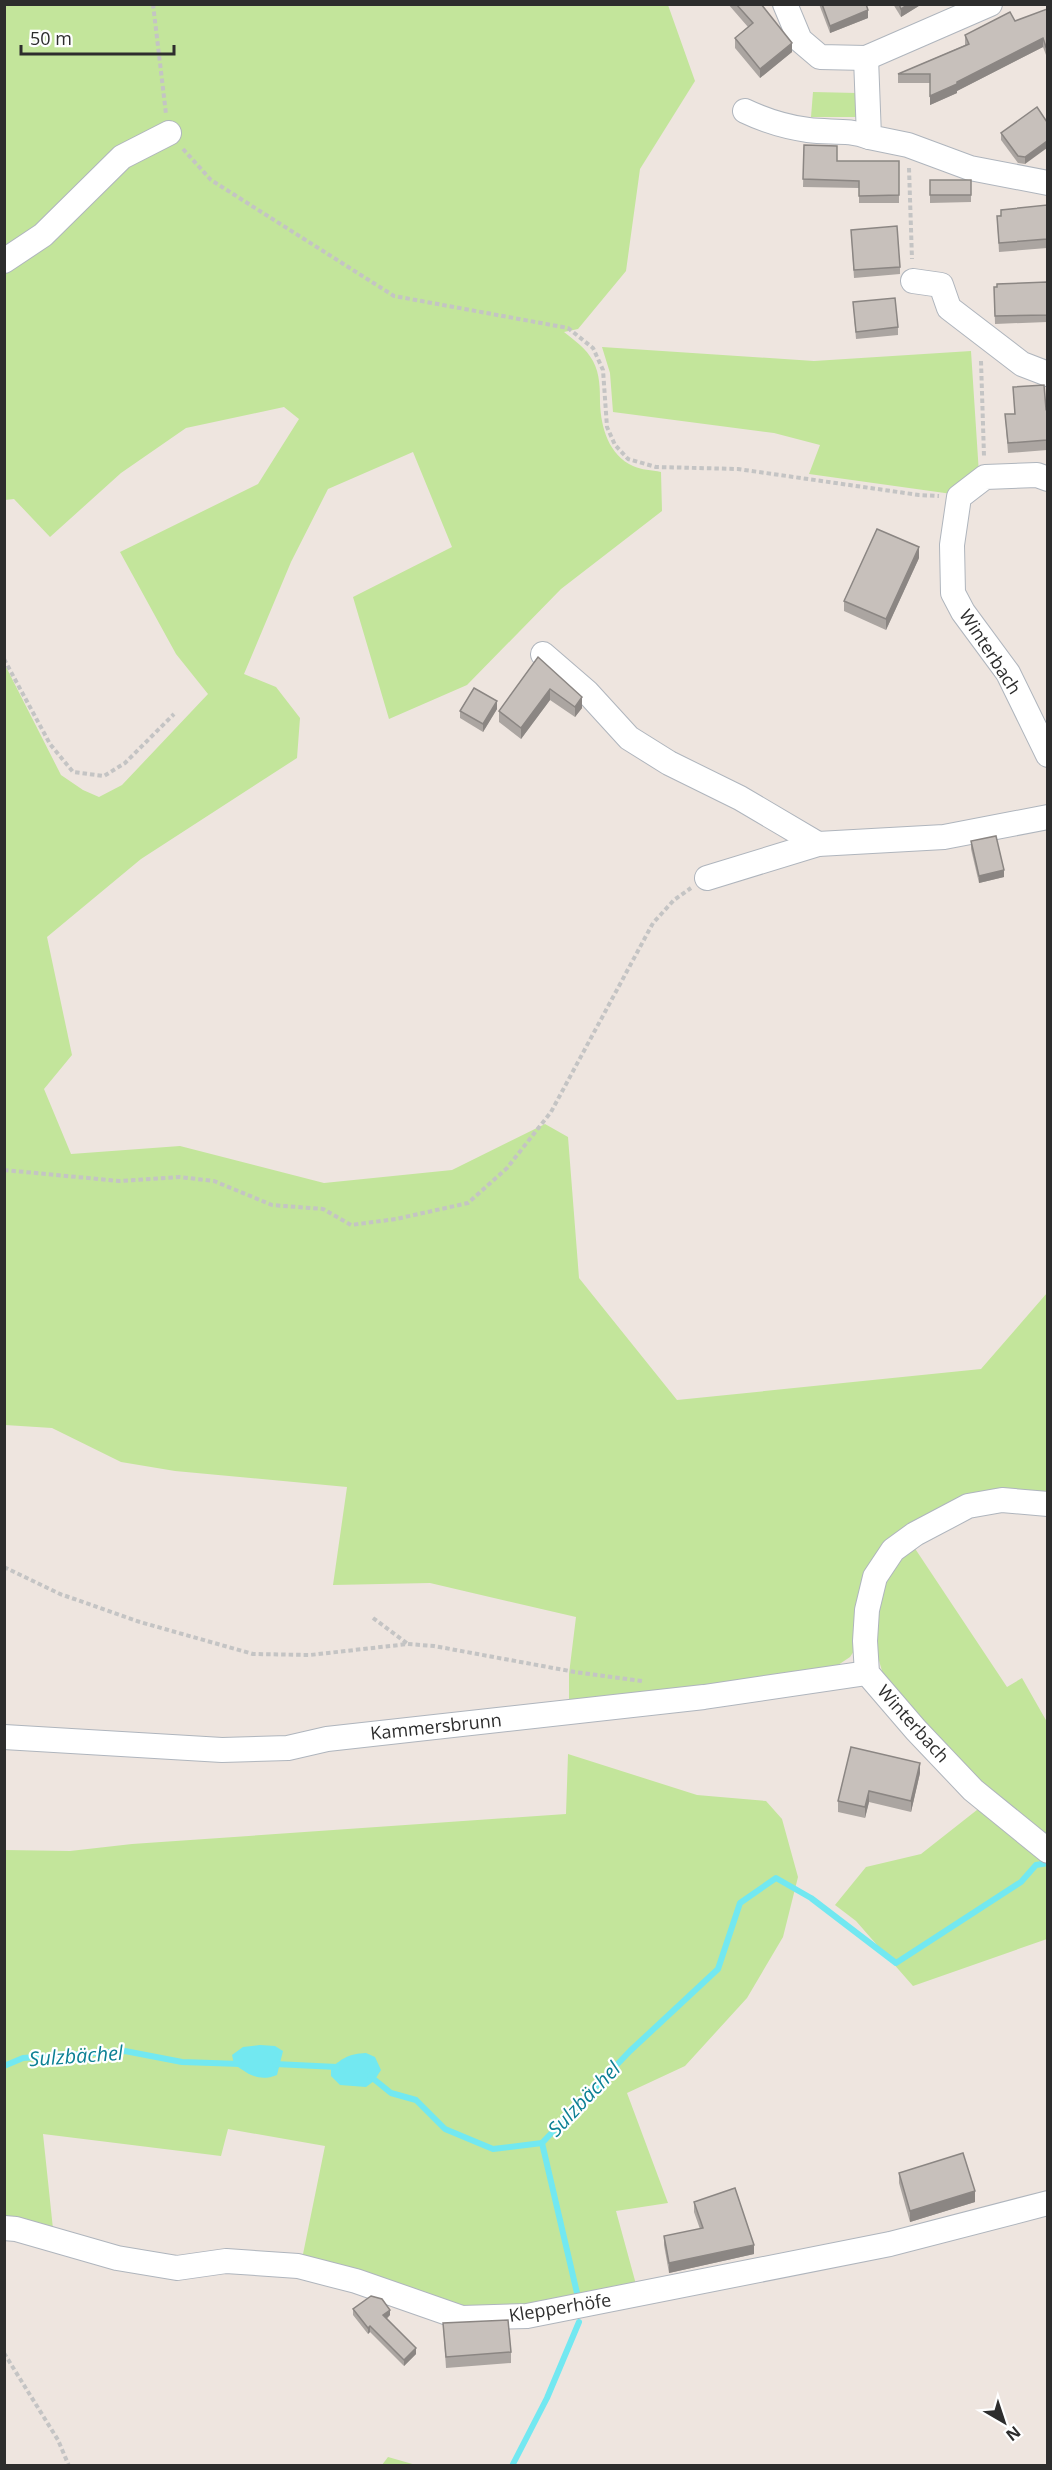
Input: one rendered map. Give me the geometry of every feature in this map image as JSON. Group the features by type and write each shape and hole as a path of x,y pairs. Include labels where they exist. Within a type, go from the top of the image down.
{"street":[{"path":"784,4 800,39 819,57 866,58 990,4"},
{"path":"866,58 868,137"},
{"path":"746,111 768,122 809,130 855,132 908,145 970,168 1047,183"},
{"path":"4,261 43,235 122,157 169,133"},
{"path":"913,281 941,285 949,308 1022,364 1047,374"},
{"path":"959,497 985,477 1037,475 1047,479"},
{"name":"Winterbach","path":"959,497 952,545 953,593 963,612 1008,673 1047,755"},
{"path":"543,654 586,692 629,738 669,763 740,798 818,844"},
{"path":"707,878 818,844 944,837 1047,817"},
{"name":"Winterbach","path":"1047,1504 1002,1500 968,1506 915,1534 893,1550 875,1577 867,1610 865,1641 867,1673 916,1730 974,1790 1047,1851"},
{"name":"Kammersbrunn","path":"4,1737 222,1750 288,1748 327,1739 704,1697 867,1673"},
{"name":"Klepperhöfe","path":"4,2228 16,2229 117,2258 177,2268 226,2261 298,2266 356,2281 462,2318 539,2314 890,2244 1047,2203"}],"path":[{"path":"153,4 169,133 212,180 394,296 568,328 593,348 603,370 607,427 615,445 628,459 656,467 738,469 919,495 959,497"},
{"path":"908,145 913,281"},
{"path":"981,333 985,477"},
{"path":"4,659 50,744 73,772 104,776 125,763 174,714"},
{"path":"4,1170 119,1181 180,1177 214,1181 272,1205 323,1209 351,1225 468,1203 507,1168 551,1112 653,923 674,900 707,878"},
{"path":"4,1567 60,1594 140,1622 253,1654 310,1655 408,1644 434,1646 575,1672 652,1682"},
{"path":"373,1618 408,1644"},
{"path":"4,2353 58,2440 69,2466"}],"green space":[{"path":"5,5 668,5 695,81 640,169 626,271 578,329 564,332 584,348 595,366 599,382 602,422 612,448 633,466 661,472 662,511 561,589 467,685 389,719 353,597 452,547 413,452 328,489 291,562 244,674 276,687 300,718 297,758 141,859 47,937 72,1055 44,1089 71,1154 180,1146 324,1183 452,1170 545,1124 568,1137 579,1278 677,1400 981,1369 1047,1293 1047,1496 1001,1493 885,1548 856,1648 850,1657 835,1667 726,1688 569,1701 569,1674 576,1617 430,1583 333,1585 347,1487 175,1471 121,1462 52,1428 5,1425 4,663 61,775 83,790 99,797 122,785 208,694 176,654 120,552 258,484 299,419 284,407 186,428 121,473 50,537 14,499 5,500"},
{"path":"813,92 857,93 864,117 811,117"},
{"path":"602,347 814,361 971,351 979,474 952,494 809,474 820,445 774,433 613,412 610,373"},
{"path":"912,1544 1007,1687 1022,1678 1047,1722 1047,1842 977,1785 884,1678 874,1643 873,1612 894,1558"},
{"path":"568,1754 697,1795 766,1801 782,1819 798,1877 783,1937 747,1998 685,2066 627,2093 668,2203 616,2211 637,2288 543,2308 458,2312 302,2259 325,2146 228,2129 221,2156 43,2134 53,2229 5,2219 5,1850 70,1851 132,1844 566,1814"},
{"path":"982,1806 1047,1860 1047,1939 913,1986 856,1921 835,1905 866,1867 921,1854"},
{"path":"388,2457 416,2465 382,2465"}],"water":[{"path":"275,2046 283,2051 277,2075 265,2078 254,2076 234,2064 232,2055 243,2047"},
{"path":"366,2053 375,2057 381,2070 374,2081 366,2087 340,2085 331,2076 331,2068 343,2059 351,2055"}],"building":[{"path":"736,4 761,4 792,43 760,69 735,38 753,23"},
{"path":"822,4 866,4 868,10 830,26"},
{"path":"1047,9 1046,47 1043,38 930,96 930,74 898,74 969,44 965,35 1010,12 1015,21"},
{"path":"1037,107 1047,122 1047,141 1025,157 1018,156 1001,133"},
{"path":"804,145 837,146 837,161 899,161 899,195 859,196 859,181 803,179"},
{"path":"930,180 971,180 971,195 930,195"},
{"path":"1047,205 1047,239 999,243 997,216 1001,216 1001,210"},
{"path":"897,226 900,267 854,270 851,230"},
{"path":"1047,282 1047,315 995,316 994,287 997,287 997,284"},
{"path":"895,298 898,327 856,332 853,302"},
{"path":"1044,385 1047,440 1008,443 1005,414 1015,414 1013,387"},
{"path":"877,529 919,547 886,619 844,601"},
{"path":"538,657 582,697 575,707 550,689 521,728 499,711"},
{"path":"474,688 497,701 483,724 460,711"},
{"path":"996,836 1004,870 979,876 971,841"},
{"path":"851,1747 920,1763 911,1801 869,1791 865,1807 838,1801"},
{"path":"963,2153 975,2191 910,2211 899,2173"},
{"path":"735,2188 754,2245 669,2263 664,2236 703,2228 694,2202"},
{"path":"371,2296 382,2299 390,2310 383,2315 416,2348 404,2360 370,2326 368,2328 353,2309"},
{"path":"508,2320 511,2352 446,2357 443,2323"}],"waterway":[{"name":"Sulzbächel","path":"370,2076 391,2093 416,2100 445,2129 493,2149 542,2143 630,2051 718,1969 740,1903 776,1878 811,1898 896,1963 1021,1882 1036,1865 1048,1863"},
{"name":"Sulzbächel","path":"4,2066 23,2058 125,2051 182,2062 241,2064"},
{"name":"Sulzbächel","path":"275,2064 337,2067"},
{"path":"542,2143 577,2293"},
{"path":"512,2466 547,2398 579,2322"}]}
